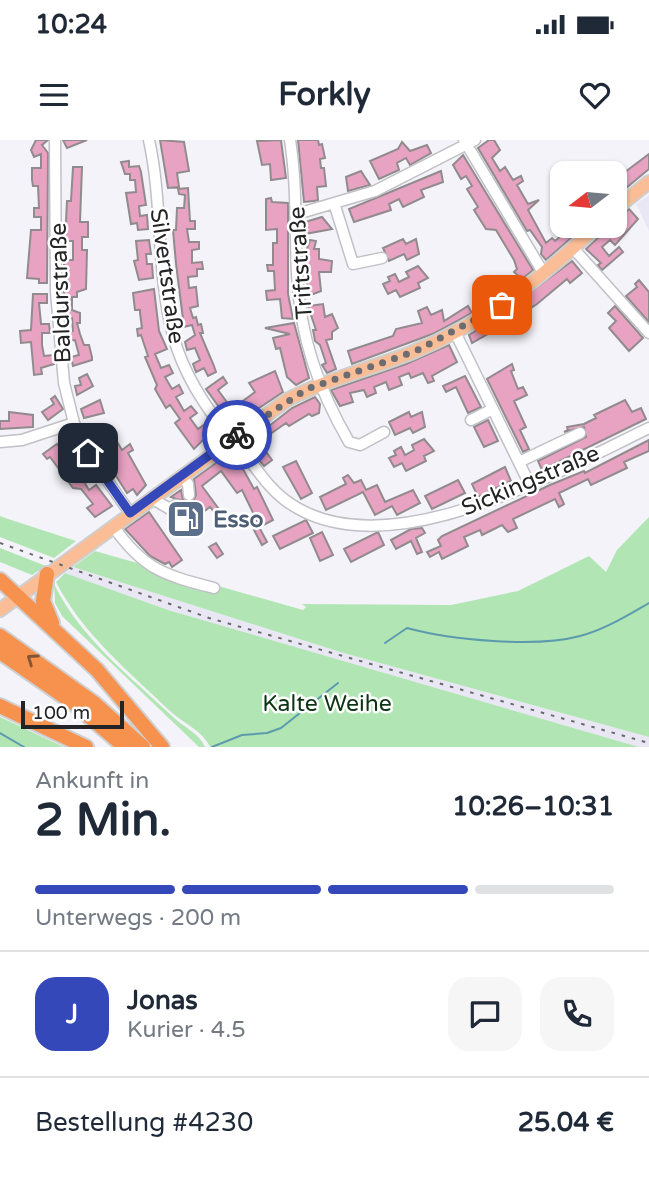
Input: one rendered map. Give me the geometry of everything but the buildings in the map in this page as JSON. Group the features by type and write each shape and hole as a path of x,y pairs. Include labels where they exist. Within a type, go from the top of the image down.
{"highway":[{"path":"47,574 43,601 54,627"},
{"path":"0,580 54,627 97,670 162,747"},
{"path":"0,636 93,703 143,747"},
{"path":"0,652 72,702 125,747"},
{"path":"0,706 86,747"}],"main road":[{"path":"627,200 649,182"},
{"path":"0,610 287,400 319,384 397,359 455,332 544,274 584,238"}],"street":[{"name":"Baldurstraße","path":"55,140 58,339 64,383 74,423 88,453 130,513"},
{"name":"Silvertstraße","path":"149,140 172,332 180,360 198,396 231,439"},
{"name":"Triftstraße","path":"290,140 302,316 319,384 349,442 360,445 384,432"},
{"path":"297,214 335,206 397,182 468,142 544,274"},
{"path":"335,206 353,264 382,258"},
{"path":"573,248 649,333"},
{"path":"455,332 530,485"},
{"path":"471,421 493,410"},
{"path":"0,442 22,440 74,423"},
{"name":"Sickingstraße","path":"231,439 261,478 286,500 309,514 339,522 398,523 441,516 530,485 649,428"},
{"path":"519,463 580,433"},
{"path":"181,475 188,484 189,495"},
{"path":"151,498 170,509 176,505"},
{"path":"113,526 134,555 167,576 214,588"}],"shaded area":[{"path":"649,195 649,231 636,204"},
{"path":"73,567 340,652 649,737 649,747 639,747 168,610 65,573"}],"green space":[{"path":"0,516 76,541 54,558 0,537"},
{"path":"649,517 649,737 340,652 73,567 95,551 303,610 306,607 302,604 451,605 518,591 589,556 606,572 617,550"},
{"path":"0,548 46,566 32,575 0,562"},
{"name":"Kalte Weihe","path":"65,573 168,610 639,747 210,747 203,736 170,711 93,635 56,582"},
{"path":"54,584 65,604 92,639 174,718 196,734 205,747 199,747 62,616 55,603"},
{"path":"0,717 64,747 0,747"}],"waterway":[{"path":"385,643 407,628 446,636 494,641 562,640 598,630 649,603"},
{"path":"212,747 242,735 267,733 281,728 338,683"},
{"path":"0,733 24,747"}],"railway":[{"path":"0,543 209,618 649,743"}],"way so far":[{"path":"237,435 307,389 416,351 502,305"}],"place":[{"name":"Esso","path":"186,519"}],"route":[{"path":"88,453 130,513 237,435"}]}
